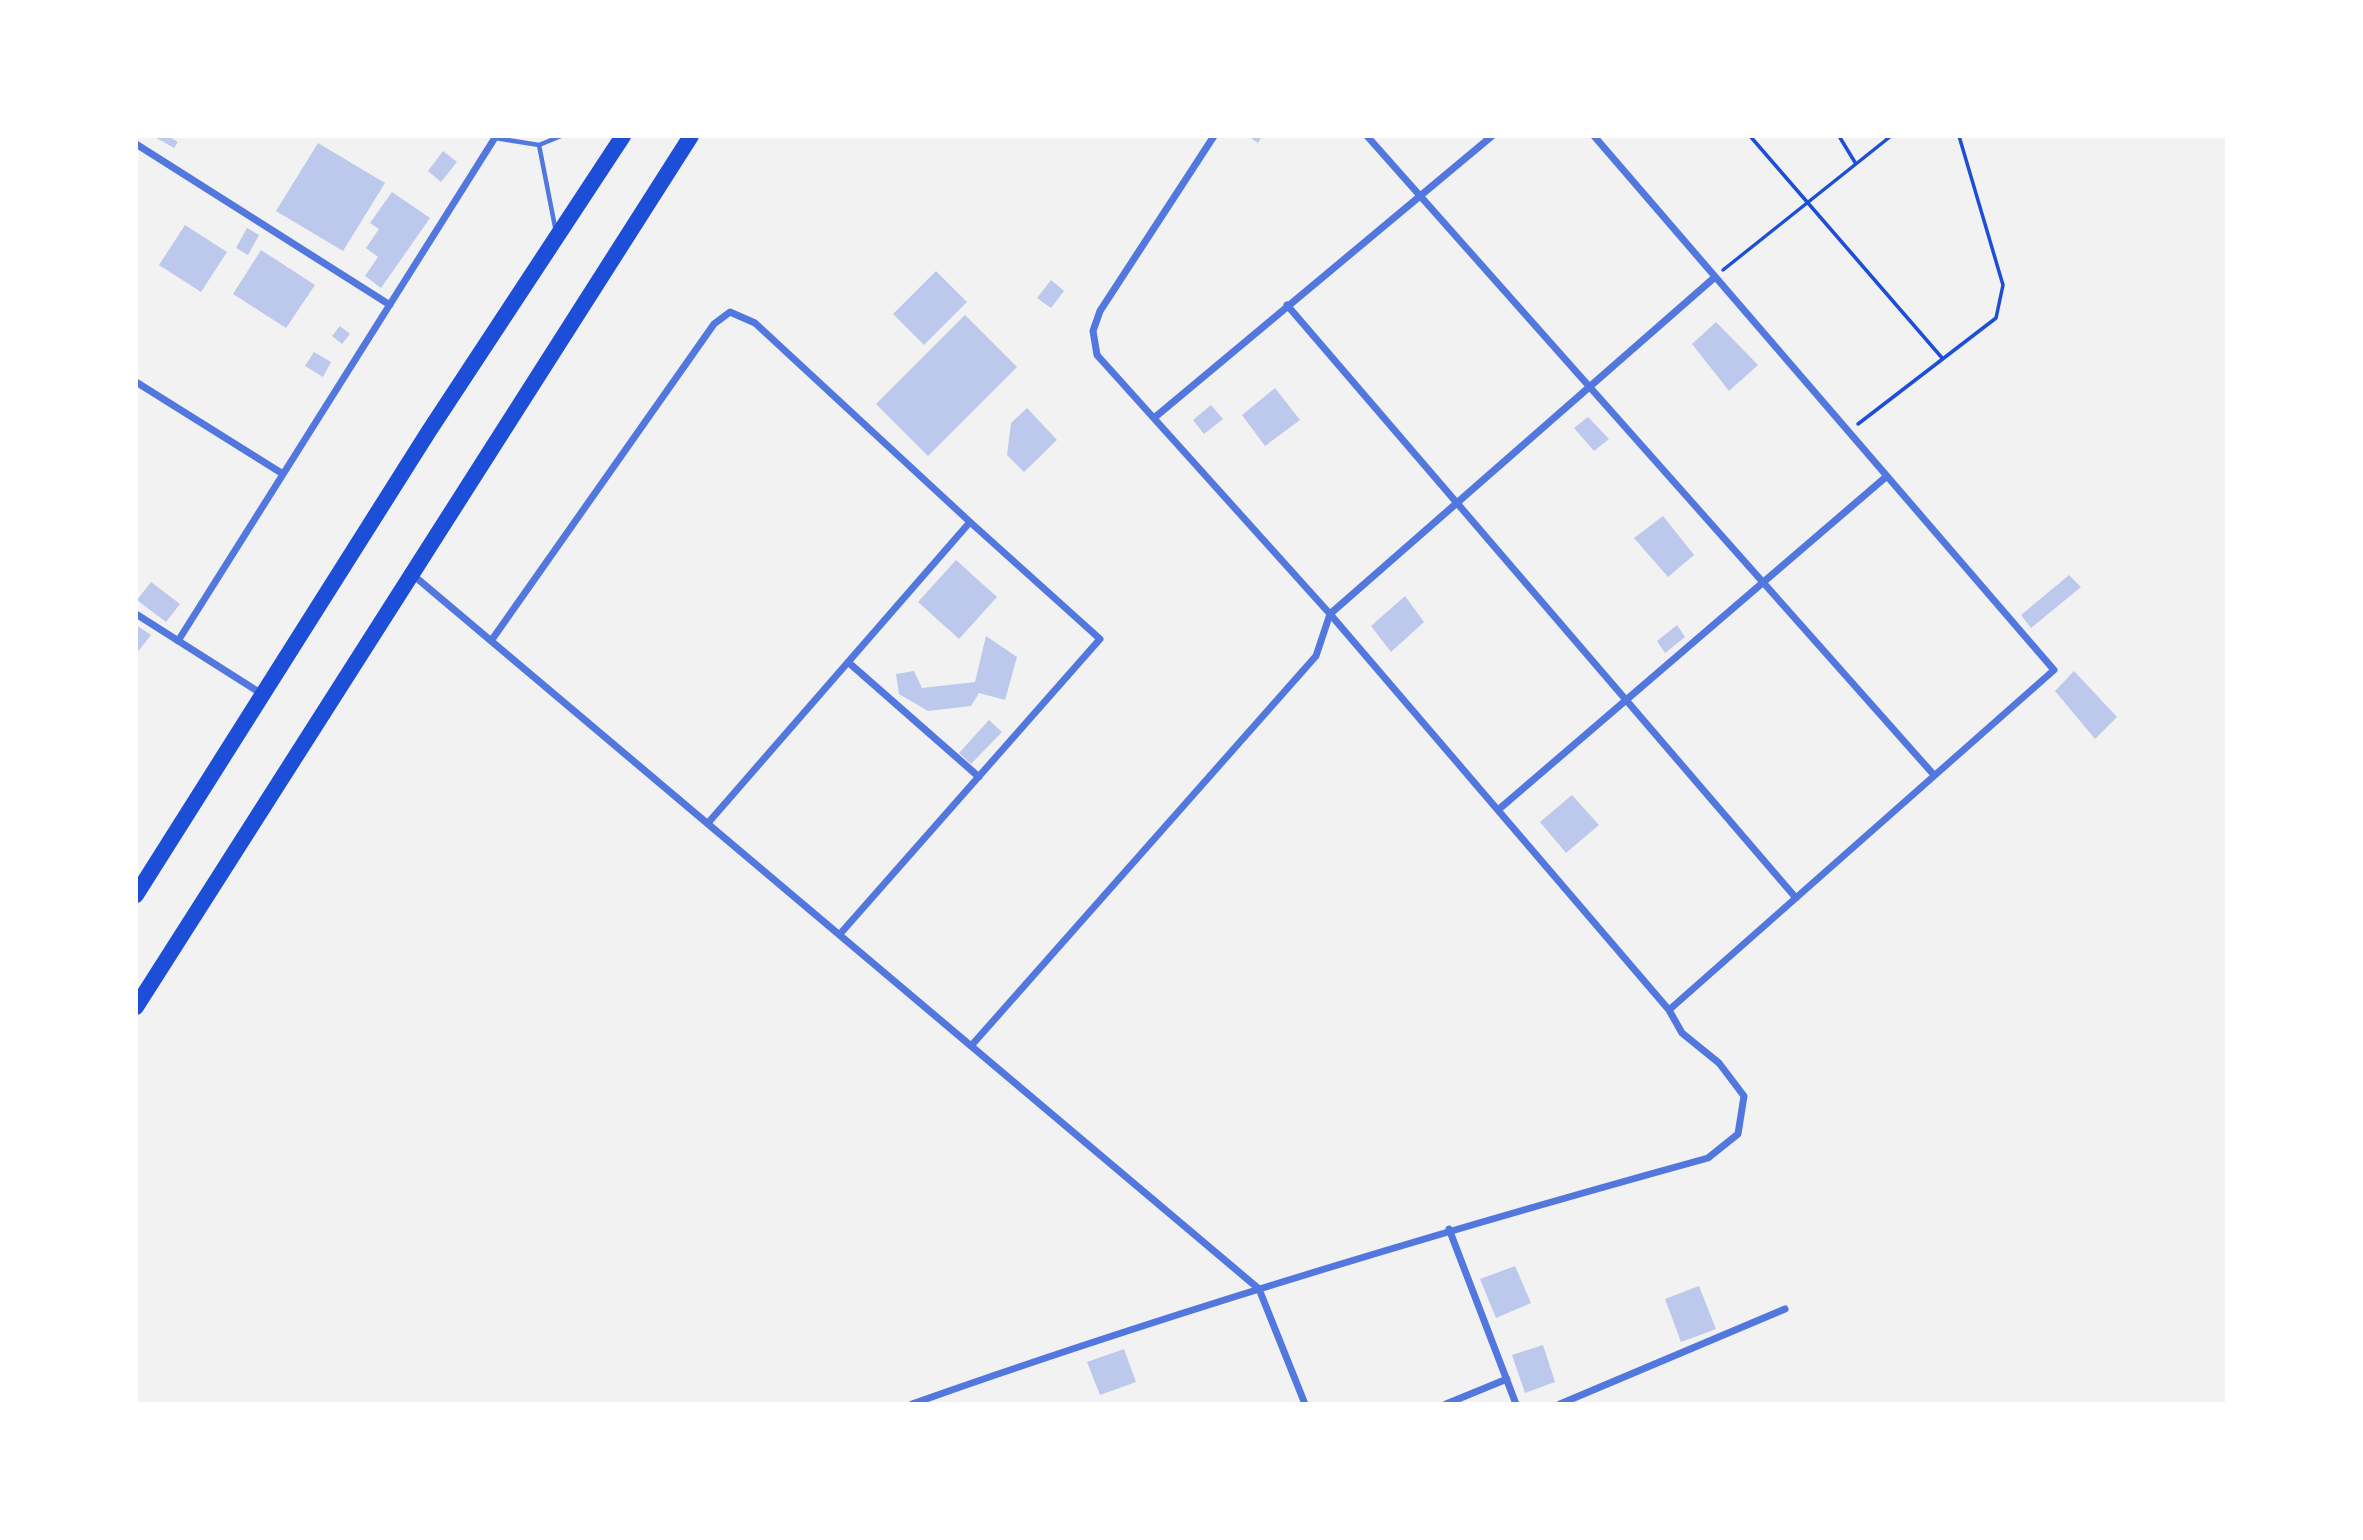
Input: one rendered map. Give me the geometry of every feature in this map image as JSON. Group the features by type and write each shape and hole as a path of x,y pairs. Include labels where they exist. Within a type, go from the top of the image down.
{"highway":[{"path":"136,895 429,432 624,136"},
{"path":"136,1007 691,136"}],"street":[{"path":"912,1404 1449,1229 1708,1158 1738,1134 1744,1096 1719,1063 1682,1033 1669,1010 1330,614 1097,355 1093,331 1100,310 1214,136"},
{"path":"1367,136 1934,775"},
{"path":"1154,418 1492,136"},
{"path":"1594,136 2054,670 1669,1010"},
{"path":"178,641 495,137"},
{"path":"136,144 390,305"},
{"path":"971,1046 1317,656 1330,614 1715,277"},
{"path":"1287,305 1796,898"},
{"path":"491,641 714,324 730,312 755,323 1100,639 840,934"},
{"path":"136,382 284,474"},
{"path":"1498,810 1887,476"},
{"path":"708,823 970,522"},
{"path":"412,574 1259,1289 1305,1404"},
{"path":"136,614 263,695"},
{"path":"848,662 979,776"},
{"path":"1449,1229 1516,1404"},
{"path":"1560,1404 1784,1309"},
{"path":"1446,1404 1507,1379"}],"lane":[{"path":"495,137 540,145 561,136"},
{"path":"540,145 557,238"}],"path":[{"path":"1750,136 1942,359"},
{"path":"1839,136 1856,164"},
{"path":"1715,277 1891,136"},
{"path":"1848,432 1996,318 2003,285 1959,136"}],"building":[{"path":"153,136 168,136 178,142 174,148"},
{"path":"1248,136 1262,136 1258,143"},
{"path":"318,143 385,183 343,251 276,211"},
{"path":"443,151 457,162 441,182 428,171"},
{"path":"392,192 430,218 381,288 365,276 378,257 366,248 379,229 370,223"},
{"path":"185,225 227,252 201,292 159,265"},
{"path":"247,228 259,235 248,255 236,248"},
{"path":"261,250 315,285 286,328 233,294"},
{"path":"936,271 967,302 924,345 893,314"},
{"path":"1051,280 1064,291 1051,308 1037,298"},
{"path":"965,315 1017,367 928,456 876,404"},
{"path":"1716,322 1758,365 1729,391 1692,344"},
{"path":"340,326 350,334 342,344 332,336"},
{"path":"314,352 331,362 323,377 305,366"},
{"path":"1275,388 1300,420 1265,446 1242,415"},
{"path":"1211,405 1223,419 1204,434 1193,420"},
{"path":"1027,408 1057,440 1024,472 1007,455 1011,423"},
{"path":"1588,417 1609,439 1594,451 1574,428"},
{"path":"1663,516 1694,555 1668,577 1634,538"},
{"path":"956,560 997,597 959,639 918,602"},
{"path":"2069,575 2081,587 2031,628 2021,615"},
{"path":"151,582 180,604 166,622 137,600"},
{"path":"1405,596 1424,622 1391,652 1371,626"},
{"path":"136,625 151,635 136,654"},
{"path":"1677,625 1685,637 1665,653 1657,641"},
{"path":"986,636 1017,657 1005,700 979,693 971,706 928,711 899,694 896,674 914,671 922,688 975,682"},
{"path":"2074,671 2117,717 2095,739 2055,691"},
{"path":"989,720 1002,732 971,764 959,753"},
{"path":"1572,795 1599,825 1566,853 1540,822"},
{"path":"1515,1266 1531,1303 1496,1318 1480,1279"},
{"path":"1699,1286 1716,1329 1681,1342 1665,1299"},
{"path":"1543,1345 1555,1382 1525,1393 1512,1355"},
{"path":"1124,1349 1136,1382 1100,1395 1087,1362"}]}
